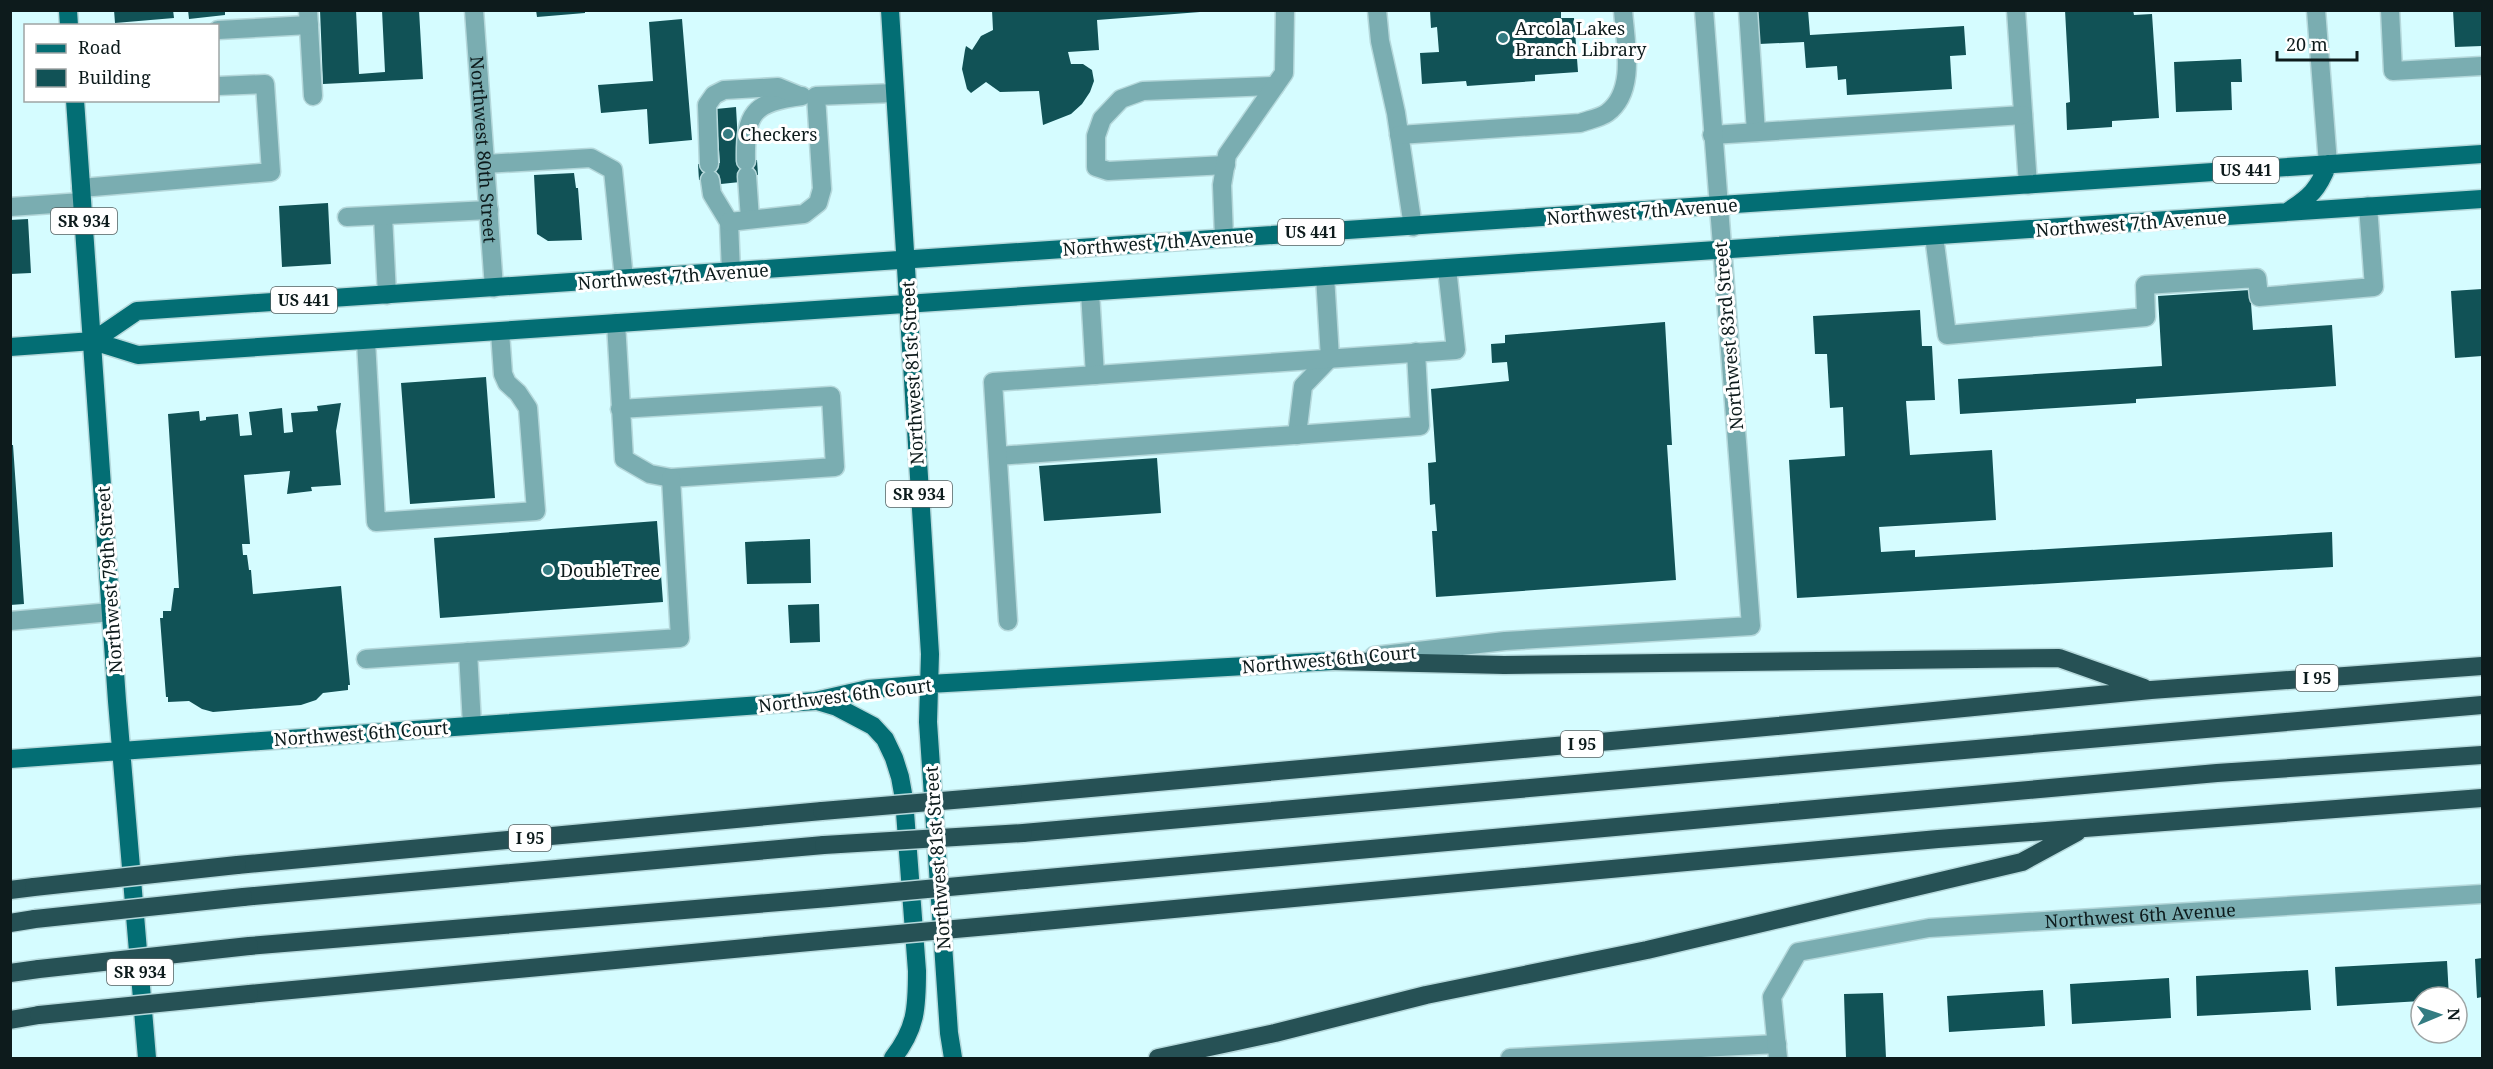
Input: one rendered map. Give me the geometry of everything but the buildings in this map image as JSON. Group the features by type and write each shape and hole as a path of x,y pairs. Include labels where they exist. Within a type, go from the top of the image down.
{"highway":[{"path":"1333,661 1504,665 2059,658 2151,690"},
{"name":"I 95","path":"10,890 237,865 1811,723 2151,690 2482,666"},
{"path":"10,923 243,897 824,845 1023,833 1580,785 2112,735 2482,705"},
{"path":"10,973 249,946 829,898 2217,773 2482,755"},
{"path":"10,1020 39,1015 249,994 1915,841 2482,798"},
{"path":"1158,1059 1275,1033 1426,995 1658,948 2022,862 2084,828"}],"main road":[{"name":"Northwest 81st Street","path":"890,10 930,654 928,722 948,1021 953,1059"},
{"name":"Northwest 79th Street","path":"75,102 111,612 147,1059"},
{"name":"Northwest 7th Avenue","path":"93,341 137,311 2482,154"},
{"path":"2285,213 2309,198 2320,185 2328,164"},
{"name":"Northwest 7th Avenue","path":"10,347 93,341 138,355 2482,199"},
{"name":"Northwest 6th Court","path":"10,759 815,701 868,689 929,684 1333,661"},
{"path":"815,701 837,707 873,726 885,740 900,777 917,971 917,1004 913,1025 904,1044 893,1059"}],"street":[{"name":"Northwest 80th Street","path":"474,10 494,288"},
{"path":"1224,237 1222,185 1227,155 1284,72 1285,10"},
{"path":"1377,10 1380,41 1399,135 1413,227"},
{"path":"1399,135 1580,123 1607,112 1623,92 1627,64 1623,10"},
{"name":"Northwest 83rd Street","path":"1704,10 1720,250 1751,626"},
{"path":"1748,10 1756,132"},
{"path":"2016,10 2028,185"},
{"path":"2316,10 2328,164"},
{"path":"2390,10 2393,71 2482,66"},
{"path":"219,30 308,18 313,96"},
{"path":"10,207 82,195 271,172 265,84 219,86"},
{"path":"1226,165 1108,171 1096,167 1096,136 1102,119 1121,99 1143,92 1275,86"},
{"path":"731,272 729,222 712,194 707,105 714,95 724,90 778,87 808,96"},
{"path":"750,219 746,136 748,122 756,110 773,102 808,96 895,93"},
{"path":"729,222 804,214 818,202 822,189 808,96"},
{"path":"1712,135 2023,115"},
{"path":"485,164 591,158 613,170 624,279"},
{"path":"1934,236 1947,335 2146,317 2145,285 2257,278 2259,297 2374,287 2368,206"},
{"path":"347,217 489,210"},
{"path":"382,216 387,295"},
{"path":"1008,621 993,382 1456,350 1447,268"},
{"path":"1297,435 1303,386 1330,358 1325,276"},
{"path":"1090,292 1095,375"},
{"path":"616,323 620,409 624,459 650,474 671,478 835,467 831,396 620,409"},
{"path":"366,340 376,522 536,511 528,408 518,393 507,383 503,374 500,332"},
{"path":"998,456 1420,426 1416,352"},
{"path":"366,659 680,639 671,478"},
{"path":"10,621 111,612"},
{"name":"Northwest 6th Court","path":"1333,661 1505,641 1751,626"},
{"path":"468,652 472,725"},
{"name":"Northwest 6th Avenue","path":"1777,1051 1772,997 1798,952 1929,928 2482,894"},
{"path":"1510,1059 1777,1051"}],"place":[{"name":"Arcola Lakes Branch Library","path":"1503,38"},
{"name":"Checkers","path":"728,134"},
{"name":"DoubleTree","path":"548,570"}]}
